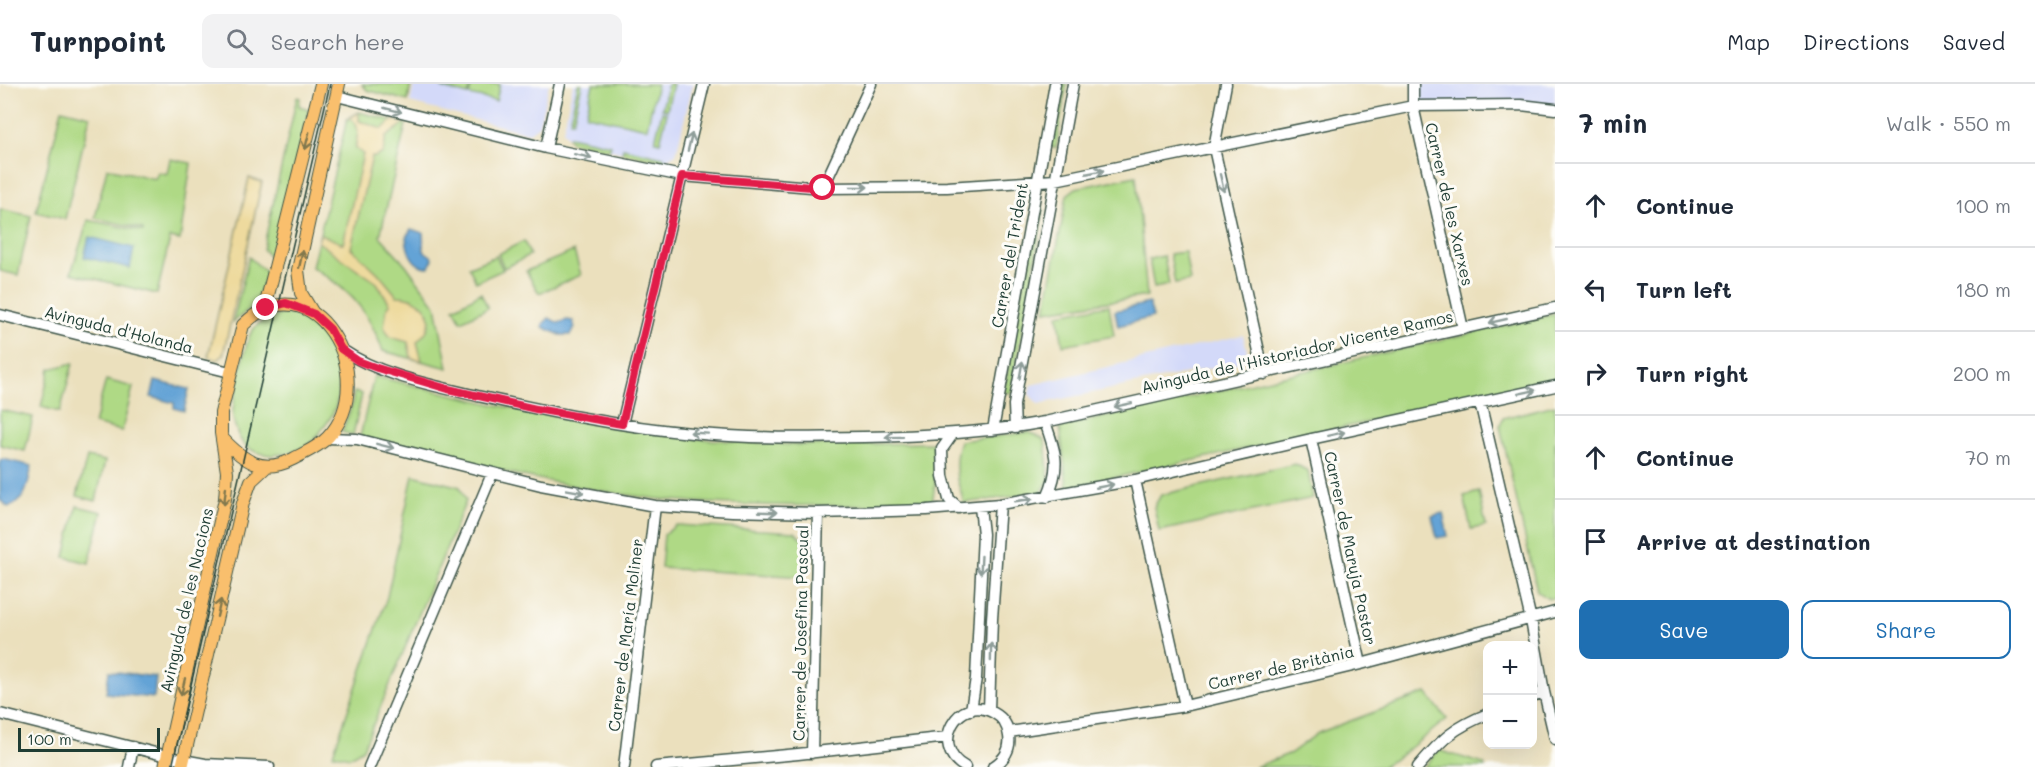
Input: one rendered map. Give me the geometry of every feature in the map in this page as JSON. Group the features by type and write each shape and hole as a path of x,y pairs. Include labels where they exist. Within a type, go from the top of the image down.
{"main road":[{"path":"266,308 321,84"},
{"path":"314,314 286,303 266,308 243,325 221,413 222,438 234,451 253,463 266,467 287,462 327,438 342,414 347,395 347,370 341,349 330,329 314,314 301,293 298,270 338,90"},
{"name":"Avinguda de les Nacions","path":"167,761 225,499 227,472 222,438"},
{"name":"Avinguda de les Nacions","path":"183,763 243,503 251,481 266,467"}],"street":[{"path":"546,148 560,84"},
{"path":"622,424 704,84"},
{"path":"823,188 871,84"},
{"name":"Carrer del Trident","path":"993,430 1055,84"},
{"name":"Carrer del Trident","path":"1015,428 1014,405 1073,84"},
{"path":"1226,84 1214,148 1264,374"},
{"name":"Carrer de les Xarxes","path":"1413,84 1413,106 1463,329"},
{"path":"338,90 546,148 682,176 823,188 947,187 1056,180 1413,106 1521,105 1555,109"},
{"name":"Avinguda de l'Historiador Vicente Ramos","path":"341,349 358,361 448,389 536,409 622,424 692,433 790,439 952,435 1045,422 1555,308"},
{"name":"Avinguda d'Holanda","path":"0,315 230,372"},
{"path":"327,438 357,439 492,474 655,506 818,513 959,508 1047,497 1135,480 1555,386"},
{"path":"1480,402 1531,620 1555,739"},
{"path":"1045,422 1054,447 1056,466 1056,476 1047,497"},
{"path":"952,435 942,449 944,477 949,499 959,508"},
{"name":"Carrer de Maruja Pastor","path":"1311,439 1361,664"},
{"path":"369,767 492,474"},
{"path":"1135,480 1185,706"},
{"path":"989,710 992,619 1000,504"},
{"name":"Carrer de María Moliner","path":"624,767 655,506"},
{"path":"971,710 976,678 983,534 980,507"},
{"name":"Carrer de Josefina Pascual","path":"812,753 818,513"},
{"name":"Carrer de Britània","path":"1009,732 1185,706 1361,664 1555,612"},
{"path":"1536,695 1544,692"},
{"path":"965,767 953,757 949,747 950,728 962,713 971,710 989,710 1005,722 1010,741 1003,760 993,767"},
{"path":"0,714 134,747 167,761 269,767"},
{"path":"1418,767 1440,742 1466,723 1483,716"},
{"path":"657,767 812,753 948,737"},
{"path":"129,767 134,747"}],"shaded area":[{"path":"414,84 549,84 539,125 528,133 410,103"},
{"path":"573,84 693,84 676,154 664,161 571,142 563,131"},
{"path":"1413,84 1555,84 1555,109 1413,106"},
{"path":"1243,335 1247,351 1240,362 1038,404 1029,394 1031,385"}],"green space":[{"path":"362,84 411,84 408,101 367,90"},
{"path":"443,84 471,84 468,95 442,88"},
{"path":"472,84 500,84 496,101 469,95"},
{"path":"578,84 582,84 573,121 570,121"},
{"path":"593,84 657,84 647,128 586,115"},
{"path":"668,84 673,84 667,110 662,109"},
{"path":"1061,84 1067,84 1056,148 1049,147"},
{"path":"297,97 300,98 299,106 309,109 272,259 263,249"},
{"path":"62,109 90,116 65,219 36,212"},
{"path":"359,112 406,124 380,236 406,265 436,306 448,368 383,351 371,323 356,302 337,284 312,267 347,119"},
{"path":"662,112 667,113 660,142 655,141"},
{"path":"569,136 611,145 609,150 571,142"},
{"path":"623,148 664,157 664,161 622,153"},
{"path":"170,159 191,163 180,240 170,238 157,294 71,273 88,220 143,231 143,229 95,218 107,168 155,179 158,172 167,174"},
{"path":"1136,176 1147,296 1045,311 1067,195 1076,188"},
{"path":"1038,208 1044,209 1011,393 1004,392"},
{"path":"0,209 31,216 18,275 0,271"},
{"path":"524,241 530,255 504,268 498,254"},
{"path":"574,251 581,275 539,293 526,271"},
{"path":"1185,252 1190,281 1175,284 1170,254"},
{"path":"496,256 503,270 476,282 469,267"},
{"path":"1164,256 1169,285 1154,288 1149,259"},
{"path":"249,257 267,273 254,305 233,322"},
{"path":"481,293 488,308 461,321 454,308"},
{"path":"1109,305 1114,336 1063,345 1058,314"},
{"path":"292,314 317,327 329,343 339,378 337,402 327,423 312,442 300,449 278,455 257,452 241,440 233,418 244,357 252,331 261,322 270,317"},
{"path":"1555,314 1555,381 1067,488 1060,427"},
{"path":"73,363 60,412 41,407 50,369"},
{"path":"374,376 496,405 686,438 794,445 933,443 935,484 932,504 791,506 685,501 613,493 504,472 360,437"},
{"path":"106,380 133,387 122,431 94,424"},
{"path":"354,392 362,394 353,435 342,432 352,405"},
{"path":"1555,405 1555,597 1549,599 1537,591 1500,426 1503,418"},
{"path":"0,410 33,417 25,451 0,445"},
{"path":"1029,432 1045,440 1049,480 1041,493 963,503 956,469 956,455 960,441"},
{"path":"87,457 105,461 96,501 77,496"},
{"path":"1295,464 1308,471 1313,498 1159,531 1154,507 1161,495"},
{"path":"413,475 460,487 466,501 363,749 350,757 333,754 387,597"},
{"path":"1479,492 1486,526 1471,529 1464,496"},
{"path":"77,506 102,512 89,563 65,557"},
{"path":"676,525 795,532 806,543 805,577 661,568 664,535"},
{"path":"1426,693 1447,719 1404,753 1382,767 1255,767 1291,753 1318,733"},
{"path":"1438,750 1484,764 1485,767 1424,767"}],"sand":[{"path":"359,112 359,121 382,129 393,120 405,123 386,137 383,153 372,157 351,248 378,273 397,296 417,301 427,310 430,323 417,342 422,361 411,358 408,342 390,337 384,327 387,308 390,304 377,283 318,242 320,234 343,244 363,154 355,148 358,132 353,120 348,119"},
{"path":"249,178 262,182 223,355 218,360 208,357"}],"water":[{"path":"411,229 423,233 424,251 433,259 429,267 419,265 409,253 406,237"},
{"path":"89,237 134,248 130,268 84,257"},
{"path":"1149,303 1153,317 1118,326 1115,311"},
{"path":"549,318 558,323 573,321 575,328 570,335 560,335 543,327"},
{"path":"155,381 189,389 184,411 174,408 174,403 151,397"},
{"path":"0,460 32,466 23,496 8,507 0,500"},
{"path":"1443,513 1448,536 1437,538 1432,516"},
{"path":"109,671 156,677 154,698 106,693"}],"tram line":[{"path":"172,767 330,84"}],"route":[{"path":"266,308 286,303 314,314 330,329 339,341 341,349 358,361 377,368 448,389 536,409 622,424 682,176 823,188"}]}
